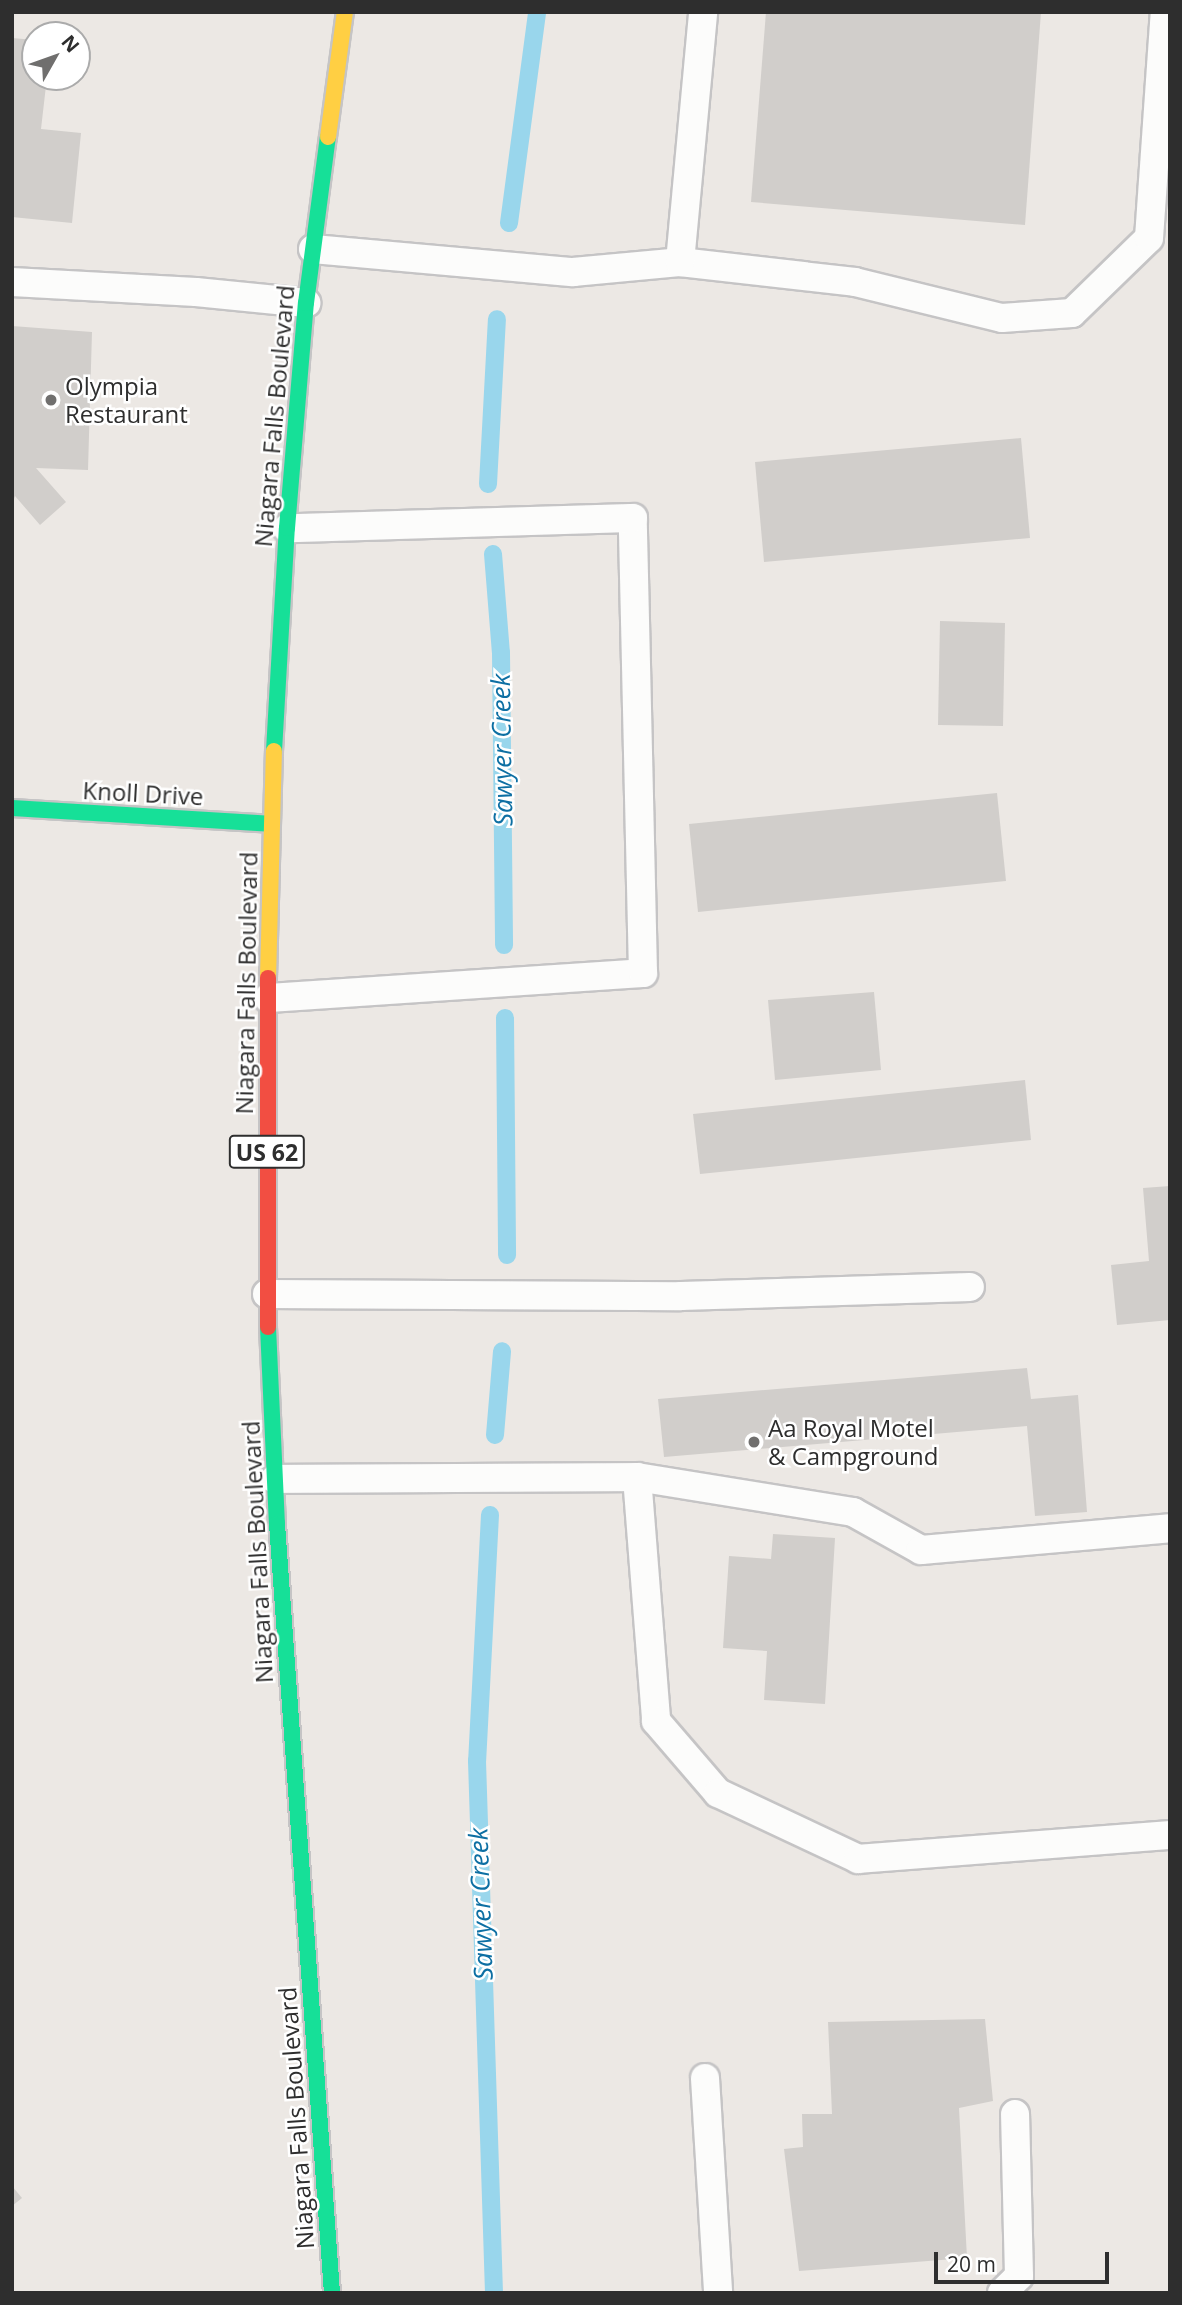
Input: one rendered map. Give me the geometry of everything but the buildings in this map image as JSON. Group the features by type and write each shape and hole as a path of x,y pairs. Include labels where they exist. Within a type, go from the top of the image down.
{"main road":[{"name":"Niagara Falls Boulevard","path":"331,2293 275,1479 267,1294 268,998 270,824 286,528 306,303 345,12"},
{"name":"Knoll Drive","path":"12,808 270,824"}],"lane":[{"path":"680,262 703,12"},
{"path":"313,249 573,272 680,262 855,282 1002,318 1072,313 1159,238 1165,12"},
{"path":"12,282 196,292 306,303"},
{"path":"268,998 643,973 633,518 286,528"},
{"path":"267,1294 681,1296 970,1287"},
{"path":"275,1479 637,1477 853,1512 921,1550 1170,1528"},
{"path":"637,1477 656,1721 718,1793 858,1858 1170,1835"},
{"path":"705,2078 718,2293"},
{"path":"1002,2293 1019,2276 1015,2114"}],"waterway":[{"path":"509,223 537,12"},
{"name":"Sawyer Creek","path":"488,484 497,319"},
{"name":"Sawyer Creek","path":"493,554 501,653 504,945"},
{"name":"Sawyer Creek","path":"505,1018 507,1255"},
{"name":"Sawyer Creek","path":"495,1435 502,1351"},
{"name":"Sawyer Creek","path":"490,1515 477,1761 494,2293"}],"traffic: fast":[{"path":"274,751 287,528 306,303 328,137"},
{"path":"12,808 270,824"},
{"path":"268,1327 277,1524 332,2293"}],"traffic: slow":[{"path":"328,137 345,12"},
{"path":"268,978 274,751"}],"traffic: jam":[{"path":"268,978 268,1327"}],"place":[{"name":"Olympia Restaurant","path":"51,400"},
{"name":"Aa Royal Motel & Campground","path":"754,1442"}]}
